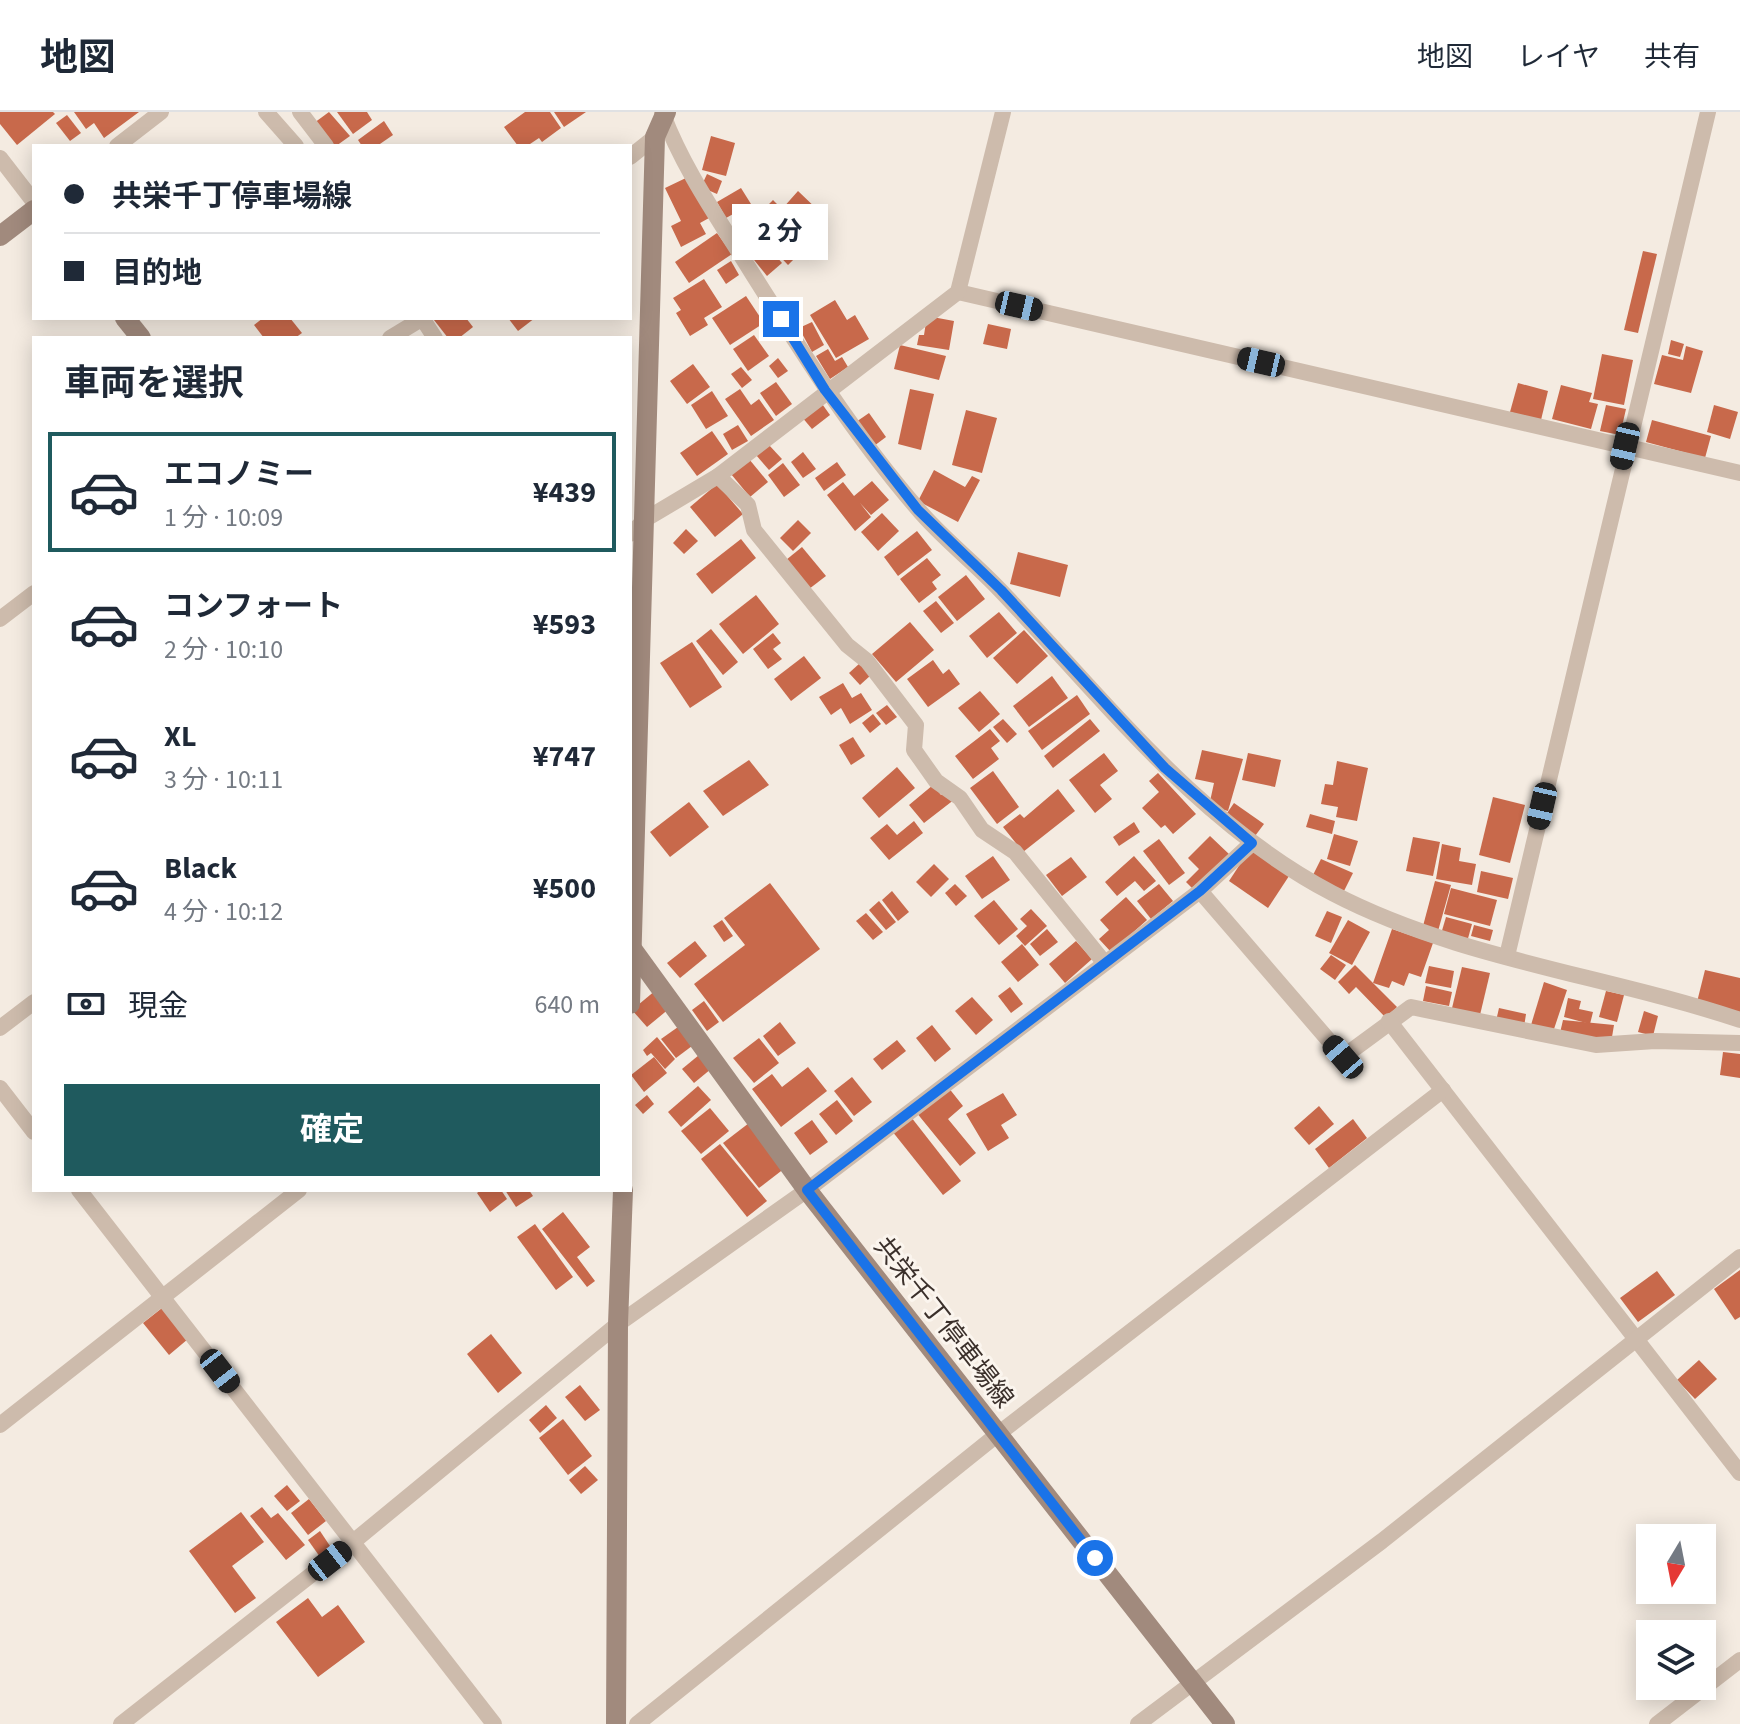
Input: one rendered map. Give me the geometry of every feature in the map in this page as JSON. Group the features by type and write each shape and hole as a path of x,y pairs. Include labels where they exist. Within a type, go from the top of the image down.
{"street":[{"path":"120,144 161,112"},
{"path":"266,112 294,144"},
{"path":"300,112 324,144"},
{"path":"632,532 646,519 718,476 825,390 958,292 1003,112"},
{"path":"1507,956 1625,446 1708,112"},
{"path":"632,155 662,120"},
{"path":"662,120 693,176 825,390 918,510 1001,590 1165,768 1252,843 1331,892 1401,924 1507,956 1675,998 1740,1020"},
{"path":"632,918 662,120"},
{"path":"0,158 32,199"},
{"path":"0,236 32,212"},
{"path":"958,292 1740,473"},
{"path":"127,320 139,336"},
{"path":"393,336 420,320"},
{"path":"718,476 748,505 754,530 847,645 867,661 903,706 916,725 914,750 936,781 960,798 982,830 1015,852 1103,961"},
{"path":"0,619 32,595"},
{"path":"121,1724 353,1542 618,1324 807,1190 1103,961 1200,891 1252,843"},
{"path":"1200,891 1343,1057 1411,1007 1596,1045 1655,1041 1740,1043"},
{"name":"共栄千丁停車場線","path":"632,948 807,1190 1225,1724"},
{"path":"0,1028 32,1004"},
{"path":"1389,1021 1740,1473"},
{"path":"0,1088 32,1129"},
{"path":"637,1724 998,1434 1443,1090"},
{"path":"81,1192 494,1724"},
{"path":"0,1425 296,1192"},
{"path":"616,1724 618,1324 623,1192"},
{"path":"1138,1724 1382,1541 1740,1257"},
{"path":"1657,1724 1740,1660"}],"building":[{"path":"0,112 55,114 17,145 0,124"},
{"path":"74,112 139,112 104,138 94,123 86,129"},
{"path":"329,112 350,136 339,144 330,144 314,123"},
{"path":"337,112 367,112 372,120 353,134"},
{"path":"525,112 550,112 561,128 542,142 539,138 530,144 517,144 504,127"},
{"path":"554,112 586,112 564,127"},
{"path":"67,115 81,133 70,141 56,123"},
{"path":"384,121 393,135 380,144 361,144 358,140"},
{"path":"711,136 735,143 726,176 702,170"},
{"path":"707,174 722,181 717,194 701,187"},
{"path":"688,177 709,218 700,223 706,234 681,247 671,226 681,221 665,188"},
{"path":"741,188 751,204 726,218 717,202"},
{"path":"798,191 820,212 794,240 783,230 778,236 764,223 769,216 763,210 773,200 782,209"},
{"path":"748,222 782,263 767,276 733,234"},
{"path":"717,233 732,254 689,283 675,262"},
{"path":"786,234 802,251 788,265 768,244 775,236 779,241"},
{"path":"1643,251 1657,254 1638,333 1624,330"},
{"path":"731,261 739,275 726,284 717,270"},
{"path":"704,279 722,307 704,318 708,325 690,336 676,313 681,310 673,298"},
{"path":"746,296 764,323 730,345 712,318"},
{"path":"835,300 847,320 855,315 869,339 836,358 810,315"},
{"path":"927,316 954,321 949,350 917,345 919,335 924,335"},
{"path":"260,320 292,320 302,333 298,336 262,336 254,325"},
{"path":"434,320 468,320 473,327 462,336 446,336"},
{"path":"510,320 532,320 518,331"},
{"path":"812,322 824,345 812,352 799,328"},
{"path":"988,324 1011,329 1007,349 983,344"},
{"path":"754,335 769,356 748,371 733,349"},
{"path":"1671,340 1684,344 1680,357 1668,354"},
{"path":"900,345 946,356 939,380 894,369"},
{"path":"1686,346 1703,351 1691,393 1654,384 1662,355 1683,360"},
{"path":"828,349 835,361 842,357 848,367 830,379 816,356"},
{"path":"1602,354 1633,360 1624,405 1593,399"},
{"path":"778,358 788,371 778,378 769,366"},
{"path":"693,364 710,387 687,404 670,381"},
{"path":"741,367 752,380 742,388 731,374"},
{"path":"776,382 792,404 776,416 760,393"},
{"path":"1518,383 1548,391 1541,420 1510,412"},
{"path":"1561,385 1592,393 1589,402 1598,404 1591,429 1552,419"},
{"path":"740,389 751,405 759,399 774,420 751,436 725,399"},
{"path":"910,389 934,394 921,450 898,444"},
{"path":"712,391 728,416 706,429 691,405"},
{"path":"820,401 830,415 812,429 801,416"},
{"path":"1606,405 1626,409 1620,435 1600,431"},
{"path":"1714,405 1738,412 1730,439 1707,432"},
{"path":"966,410 997,418 982,473 952,465"},
{"path":"869,413 886,437 874,446 856,422"},
{"path":"1652,420 1711,436 1705,458 1646,442"},
{"path":"738,425 748,441 732,450 723,434"},
{"path":"712,431 728,454 697,476 680,453"},
{"path":"768,444 782,459 769,470 756,455"},
{"path":"803,452 816,469 803,478 791,462"},
{"path":"749,459 768,482 750,497 731,474"},
{"path":"837,462 846,475 824,491 815,478"},
{"path":"783,463 800,485 784,497 768,475"},
{"path":"934,470 965,487 972,476 980,480 958,522 918,501"},
{"path":"872,481 889,500 871,515 860,503 871,517 855,531 827,495 843,482 854,496"},
{"path":"717,484 743,514 715,537 690,507"},
{"path":"882,513 899,531 878,551 861,532"},
{"path":"798,520 811,533 793,551 780,538"},
{"path":"686,529 698,541 684,554 673,543"},
{"path":"917,531 932,550 898,576 884,557"},
{"path":"741,539 756,558 712,594 696,574"},
{"path":"802,547 826,576 809,589 786,560"},
{"path":"1018,552 1068,565 1060,597 1010,584"},
{"path":"927,558 941,575 932,582 937,589 919,603 900,579"},
{"path":"966,575 985,599 957,621 938,597"},
{"path":"756,595 779,624 743,654 719,624"},
{"path":"936,601 954,623 941,633 923,611"},
{"path":"999,612 1017,633 987,658 969,636"},
{"path":"910,622 934,650 896,682 872,654"},
{"path":"711,629 738,662 723,675 696,641"},
{"path":"1024,630 1048,656 1017,684 993,658"},
{"path":"773,633 781,643 773,649 782,659 768,669 753,649"},
{"path":"692,642 722,687 690,708 660,663"},
{"path":"804,656 821,678 791,701 774,679"},
{"path":"933,660 943,674 949,669 960,684 928,707 907,679"},
{"path":"860,663 871,675 860,685 849,673"},
{"path":"1052,676 1068,698 1029,727 1013,706"},
{"path":"843,683 852,698 861,693 872,710 850,724 841,708 831,715 819,697"},
{"path":"980,691 1000,714 979,732 958,708"},
{"path":"1077,695 1090,714 1042,750 1028,731"},
{"path":"887,705 897,717 886,725 876,713"},
{"path":"873,714 881,724 870,733 862,723"},
{"path":"1003,719 1017,734 1007,743 993,727"},
{"path":"1090,719 1100,731 1053,768 1044,756"},
{"path":"990,729 1000,741 991,748 999,759 973,779 955,756"},
{"path":"853,737 865,756 851,765 839,745"},
{"path":"1202,750 1243,759 1228,811 1209,806 1214,783 1195,779"},
{"path":"1104,753 1118,771 1100,785 1112,799 1095,813 1069,780"},
{"path":"1248,753 1281,760 1275,787 1242,780"},
{"path":"749,760 769,785 723,816 703,791"},
{"path":"1337,761 1368,768 1357,821 1336,817 1338,807 1321,804 1325,784 1333,785"},
{"path":"897,767 915,788 879,818 862,798"},
{"path":"993,771 1019,807 997,824 970,788"},
{"path":"1158,773 1196,814 1173,834 1165,825 1161,828 1142,808 1159,792 1149,781"},
{"path":"933,785 941,795 948,790 955,799 924,823 909,805"},
{"path":"1058,789 1075,811 1023,852 1003,827 1020,814 1024,818"},
{"path":"1493,797 1525,805 1510,863 1479,855"},
{"path":"689,802 709,827 670,857 650,832"},
{"path":"1234,803 1264,824 1255,836 1225,816"},
{"path":"1310,814 1335,821 1332,834 1306,827"},
{"path":"914,821 923,833 889,860 870,838 887,824 897,835"},
{"path":"1134,822 1140,832 1119,846 1113,837"},
{"path":"1334,834 1358,841 1350,866 1327,859"},
{"path":"1210,836 1230,855 1194,890 1186,882 1199,869 1188,858"},
{"path":"1413,837 1440,842 1433,876 1406,871"},
{"path":"1159,839 1185,873 1169,885 1143,851"},
{"path":"1442,844 1461,848 1459,861 1476,864 1472,885 1436,879"},
{"path":"1250,849 1289,876 1268,908 1229,881"},
{"path":"993,856 1010,880 982,899 965,876"},
{"path":"1134,856 1156,881 1144,891 1135,881 1117,896 1105,882"},
{"path":"1071,857 1087,877 1062,896 1046,875"},
{"path":"1321,859 1353,873 1344,891 1312,877"},
{"path":"934,864 949,879 931,897 916,882"},
{"path":"1481,871 1513,878 1508,899 1477,892"},
{"path":"1435,881 1451,885 1438,931 1423,926"},
{"path":"770,883 820,949 723,1022 694,984 745,945 724,918"},
{"path":"955,884 967,896 956,906 945,893"},
{"path":"1159,884 1173,901 1151,919 1137,901"},
{"path":"1451,888 1497,900 1490,926 1444,914"},
{"path":"892,891 909,912 898,921 882,900"},
{"path":"1126,897 1147,920 1111,952 1099,939 1109,930 1100,920"},
{"path":"994,900 1018,929 999,945 974,916"},
{"path":"879,901 896,922 886,930 869,910"},
{"path":"1031,909 1047,926 1025,946 1016,936 1027,926 1020,919"},
{"path":"1327,911 1342,917 1331,943 1315,936"},
{"path":"866,913 883,932 873,940 856,921"},
{"path":"1446,917 1472,924 1467,942 1441,934"},
{"path":"722,920 733,936 724,942 713,926"},
{"path":"1348,920 1370,932 1352,965 1329,953"},
{"path":"1474,925 1493,930 1490,941 1471,936"},
{"path":"1047,929 1058,942 1040,956 1030,944"},
{"path":"1392,929 1433,943 1421,977 1409,973 1404,986 1392,981 1389,988 1373,983"},
{"path":"695,941 707,956 680,978 667,963"},
{"path":"1076,941 1092,959 1065,983 1049,964"},
{"path":"1022,944 1039,965 1018,982 1001,962"},
{"path":"1331,955 1346,965 1335,980 1320,969"},
{"path":"1355,965 1397,1007 1386,1018 1356,987 1349,994 1338,982"},
{"path":"1429,966 1454,971 1451,988 1425,983"},
{"path":"1462,967 1490,973 1480,1015 1452,1008"},
{"path":"1705,970 1740,978 1740,1012 1697,1002"},
{"path":"1544,982 1567,990 1553,1032 1531,1025"},
{"path":"1426,986 1452,992 1449,1006 1423,1001"},
{"path":"1010,987 1023,1004 1011,1013 998,996"},
{"path":"656,990 670,1008 647,1027 632,1010"},
{"path":"1606,991 1624,995 1617,1022 1599,1017"},
{"path":"972,997 993,1020 976,1035 955,1011"},
{"path":"1568,998 1581,1001 1579,1009 1593,1012 1590,1024 1564,1017"},
{"path":"704,1001 719,1022 707,1031 692,1010"},
{"path":"1499,1008 1526,1014 1524,1027 1496,1021"},
{"path":"1644,1011 1658,1016 1653,1036 1638,1032"},
{"path":"1563,1020 1614,1025 1611,1043 1560,1033"},
{"path":"780,1022 796,1043 778,1056 763,1036"},
{"path":"932,1025 951,1049 935,1062 916,1038"},
{"path":"678,1027 692,1046 676,1058 661,1039"},
{"path":"657,1037 675,1059 665,1069 651,1053 647,1056 643,1050"},
{"path":"759,1038 779,1063 754,1083 733,1058"},
{"path":"897,1040 906,1051 882,1070 873,1059"},
{"path":"1723,1052 1740,1054 1740,1078 1720,1075"},
{"path":"699,1055 711,1069 694,1083 682,1069"},
{"path":"654,1057 667,1073 644,1092 632,1074"},
{"path":"808,1067 827,1091 781,1127 752,1089 772,1074 782,1087"},
{"path":"852,1077 872,1102 854,1116 834,1091"},
{"path":"698,1086 711,1100 681,1127 668,1112"},
{"path":"948,1087 963,1106 948,1119 976,1153 960,1166 916,1112"},
{"path":"1003,1093 1017,1115 1001,1125 1009,1138 988,1151 966,1114"},
{"path":"647,1095 654,1104 643,1114 635,1105"},
{"path":"837,1100 853,1121 836,1135 819,1114"},
{"path":"1319,1106 1334,1124 1309,1145 1294,1128"},
{"path":"710,1108 729,1131 701,1154 681,1131"},
{"path":"911,1117 961,1181 943,1195 892,1131"},
{"path":"1353,1119 1367,1138 1329,1168 1315,1149"},
{"path":"812,1120 828,1142 810,1155 794,1133"},
{"path":"749,1123 785,1168 759,1188 723,1143"},
{"path":"720,1144 767,1201 747,1217 701,1159"},
{"path":"502,1192 507,1199 490,1212 477,1193"},
{"path":"506,1192 530,1192 533,1196 516,1207"},
{"path":"563,1212 590,1247 577,1257 595,1281 587,1287 542,1229"},
{"path":"535,1224 573,1277 556,1290 517,1237"},
{"path":"1740,1270 1740,1317 1735,1320 1714,1289"},
{"path":"1657,1271 1675,1295 1638,1322 1620,1298"},
{"path":"162,1308 188,1339 169,1355 143,1323"},
{"path":"491,1334 522,1373 498,1393 467,1354"},
{"path":"1699,1360 1717,1379 1695,1399 1677,1380"},
{"path":"580,1385 600,1410 585,1421 565,1397"},
{"path":"546,1405 557,1418 540,1433 529,1420"},
{"path":"563,1419 592,1456 568,1475 539,1438"},
{"path":"585,1466 598,1480 581,1494 569,1480"},
{"path":"287,1485 300,1501 287,1511 274,1496"},
{"path":"309,1499 326,1521 308,1535 291,1513"},
{"path":"262,1507 271,1518 278,1513 305,1545 286,1560 250,1516"},
{"path":"241,1512 264,1542 232,1566 256,1598 235,1613 189,1551"},
{"path":"320,1531 332,1549 320,1557 308,1540"},
{"path":"308,1598 322,1617 338,1605 365,1642 318,1677 276,1622"}],"route":[{"path":"781,319 825,390 918,510 1001,590 1165,768 1252,843 1200,891 1103,961 807,1190 1095,1558"}]}
